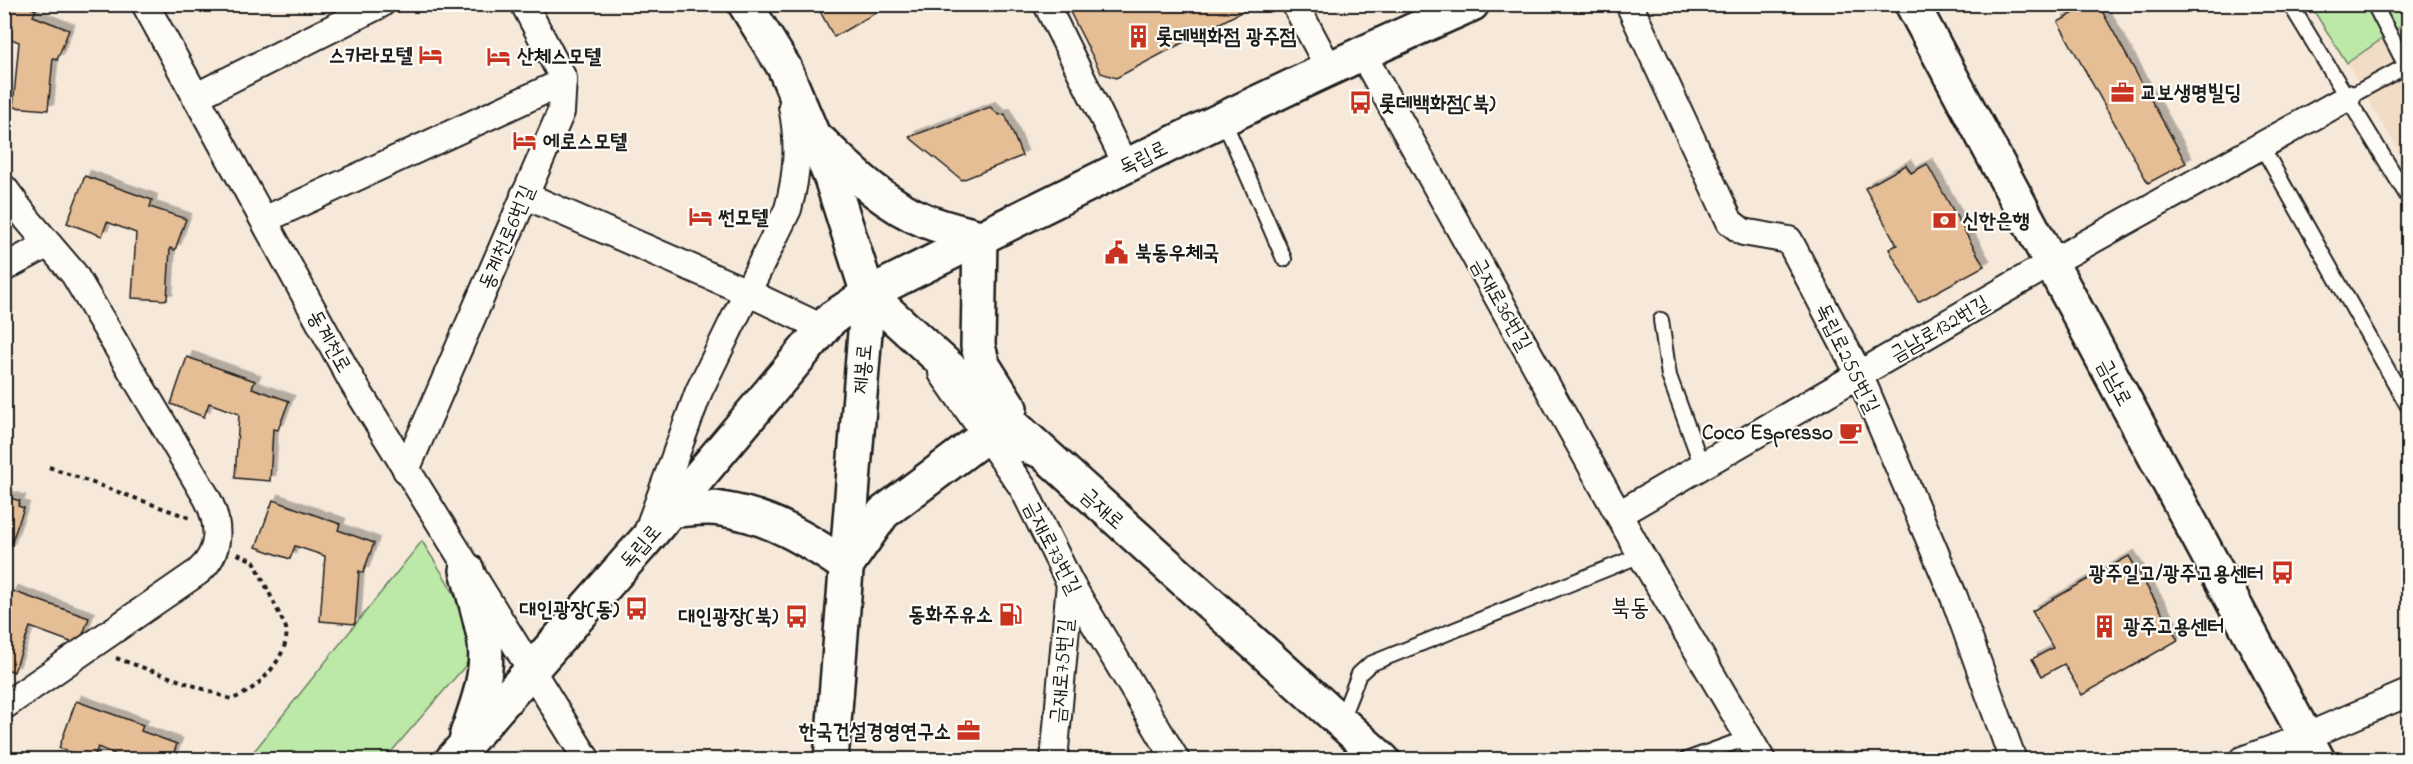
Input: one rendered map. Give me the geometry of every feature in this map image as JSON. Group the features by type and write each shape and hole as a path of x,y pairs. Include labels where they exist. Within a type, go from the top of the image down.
{"street":[{"name":"동계천로","path":"144,4 353,383 467,570 587,759"},
{"path":"195,97 343,13 381,4"},
{"path":"264,220 564,82 524,4"},
{"name":"제봉로","path":"745,4 784,67 831,178 867,294 831,759"},
{"path":"1295,4 1329,68"},
{"name":"독립로","path":"457,754 644,542 832,318 867,294 1125,165 1329,68 1473,4"},
{"name":"독립로255번길","path":"1629,4 1730,222 1743,232 1789,240 1859,374 1954,597 2013,759"},
{"name":"금남로","path":"1912,4 2312,748"},
{"name":"금재로36번길","path":"1362,53 1641,555 1756,748"},
{"path":"644,542 699,391 788,208 795,181 798,152 784,67"},
{"name":"동계천로6번길","path":"406,470 561,112 564,82"},
{"name":"금남로132번길","path":"1619,514 2051,263 2347,98"},
{"path":"812,133 859,179 890,203 926,221 980,237 977,328 983,365 1041,451"},
{"path":"4,188 74,274 207,498 215,514 216,536 210,560 198,572 4,706"},
{"path":"524,195 747,291 824,328"},
{"path":"4,268 48,244"},
{"name":"금재로","path":"867,294 1383,759"},
{"name":"금재로73번길","path":"920,341 1023,488 1070,583 1176,759"},
{"path":"670,510 719,508 763,519 802,536 846,566 883,513 959,455 988,438 1006,440 1041,451"},
{"path":"457,754 479,700 485,662 485,643 467,570"},
{"name":"금재로75번길","path":"1054,759 1070,583"},
{"path":"2242,759 2312,748 2409,693"}],"lane":[{"path":"1040,4 1125,165"},
{"path":"1052,4 1125,165"},
{"path":"2290,4 2409,197"},
{"path":"2347,98 2408,67 2374,4"},
{"path":"1223,119 1284,259"},
{"path":"2261,145 2409,406"},
{"path":"1661,320 1669,376 1702,466"},
{"path":"1340,722 1359,674 1370,664 1641,555"},
{"path":"1686,759 1756,748"}],"path":[{"path":"49,467 216,536 254,561 286,628 288,637 284,649 258,682 231,699 133,665 90,647"}],"shaded area":[{"path":"2408,21 2408,167 2347,63"}],"green space":[{"path":"2310,5 2408,5 2408,21 2347,63"},
{"path":"422,541 449,584 465,618 470,635 470,651 466,665 385,759 247,760"}],"building":[{"path":"4,4 21,4 36,10 33,16 69,30 57,60 53,58 48,110 13,107 19,42 4,36"},
{"path":"816,4 891,4 834,37"},
{"name":"롯데백화점 광주점","path":"1066,4 1250,4 1245,10 1116,78 1101,73"},
{"name":"교보생명빌딩","path":"2090,4 2098,4 2186,163 2148,183 2058,22"},
{"path":"990,107 999,115 1005,114 1022,156 962,180 909,137"},
{"path":"1927,164 1984,266 1918,302 1889,249 1897,245 1865,188 1906,165 1911,173"},
{"path":"85,176 152,200 150,207 186,219 175,250 170,248 167,300 132,298 136,233 107,222 102,236 67,223"},
{"path":"187,357 255,381 252,388 289,401 278,430 273,429 270,481 235,478 239,414 209,403 204,417 171,404"},
{"path":"4,496 20,501 18,506 24,508 9,549 4,548"},
{"path":"273,500 340,524 338,530 374,543 363,573 359,571 355,624 320,621 325,556 295,546 290,559 256,547"},
{"name":"광주고용센터","path":"2129,556 2178,640 2082,695 2064,664 2042,676 2032,659 2053,648 2032,611"},
{"path":"12,591 89,618 79,645 30,627 14,672 4,668 4,610"},
{"path":"76,701 143,725 141,731 177,744 171,760 127,760 98,747 93,760 90,760 59,748"}],"place":[{"name":"롯데백화점 광주점","path":"1138,36"},
{"name":"스카라모텔","path":"431,55"},
{"name":"산체스모텔","path":"499,56"},
{"name":"교보생명빌딩","path":"2122,92"},
{"name":"롯데백화점(북)","path":"1361,103"},
{"name":"에로스모텔","path":"525,141"},
{"name":"썬모텔","path":"700,217"},
{"name":"신한은행","path":"1944,220"},
{"name":"북동우체국","path":"1117,252"},
{"name":"Coco Espresso","path":"1851,432"},
{"name":"광주일고/광주고용센터","path":"2282,573"},
{"name":"대인광장(동)","path":"637,609"},
{"name":"동화주유소","path":"1011,614"},
{"name":"대인광장(북)","path":"796,616"},
{"name":"광주고용센터","path":"2105,626"},
{"name":"한국건설경영연구소","path":"969,731"}],"district":[{"name":"북동","path":"1630,607"}]}
